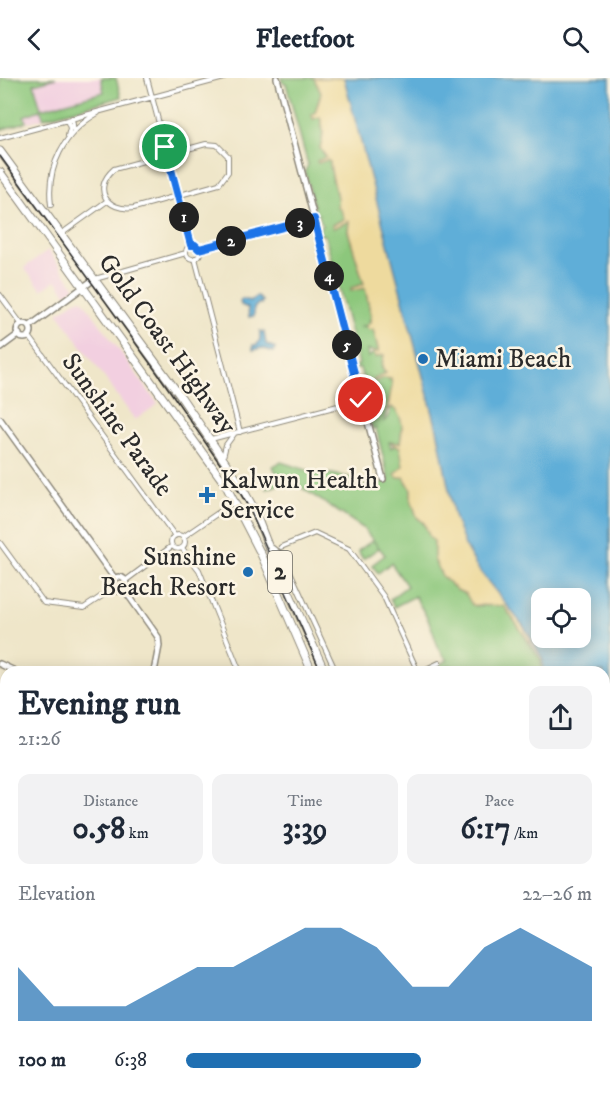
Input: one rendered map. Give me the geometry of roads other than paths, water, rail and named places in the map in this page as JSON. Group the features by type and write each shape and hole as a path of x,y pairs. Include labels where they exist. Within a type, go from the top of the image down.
{"highway":[{"name":"Gold Coast Highway","path":"0,151 223,457 253,507 323,666"},
{"name":"Gold Coast Highway","path":"0,172 211,464 235,501 264,560 309,666"}],"street":[{"path":"147,78 191,245"},
{"path":"0,138 224,78"},
{"path":"277,78 383,479"},
{"path":"67,139 88,119 107,109"},
{"path":"69,119 74,133"},
{"path":"51,205 53,167 70,131 69,119"},
{"path":"211,144 221,148 228,156 228,172 219,184 178,196 128,209 116,207 107,201 104,190 105,181 114,169 166,154 200,145 211,144"},
{"path":"61,235 107,201"},
{"path":"199,249 314,219"},
{"path":"191,245 199,249"},
{"path":"186,253 187,248 191,245"},
{"path":"195,258 199,254 199,249"},
{"path":"0,295 21,325 30,326 93,280 186,253"},
{"path":"186,253 189,257 195,258"},
{"path":"195,258 242,432"},
{"path":"19,334 18,330 21,325"},
{"path":"19,334 23,337 28,336 31,333 30,326"},
{"path":"0,348 19,334"},
{"name":"Sunshine Parade","path":"28,336 174,536"},
{"path":"210,440 361,400"},
{"path":"0,419 115,579"},
{"path":"223,457 226,445 234,434"},
{"path":"172,546 174,536 183,537 235,501"},
{"path":"281,547 317,533 349,549 384,597 416,666"},
{"path":"182,548 183,537"},
{"path":"0,543 42,601 48,604 84,608 114,588"},
{"path":"267,543 283,556 333,666"},
{"path":"172,546 176,549 182,548"},
{"path":"155,666 159,646 158,637 124,589 125,581 172,546"},
{"path":"182,548 199,570 238,666"},
{"path":"115,579 125,581"},
{"path":"115,579 112,584 114,588 119,591 124,589"},
{"path":"433,666 439,663"}],"water":[{"path":"344,78 610,78 610,666 543,666 543,659 537,648 591,648 591,588 531,588 531,638 479,570 466,548 454,516 437,429"},
{"path":"257,296 262,301 261,304 259,303 254,308 254,316 249,317 248,308 241,305 240,301 242,299 250,301"},
{"path":"260,331 264,332 266,344 275,348 274,352 262,348 253,350 253,345 257,345 260,339"}],"tram line":[{"path":"0,156 163,381 240,493 249,508 318,666"}],"place":[{"name":"Miami Beach","path":"423,359"},
{"name":"Kalwun Health Service","path":"207,495"},
{"name":"Sunshine Beach Resort","path":"248,572"}]}
